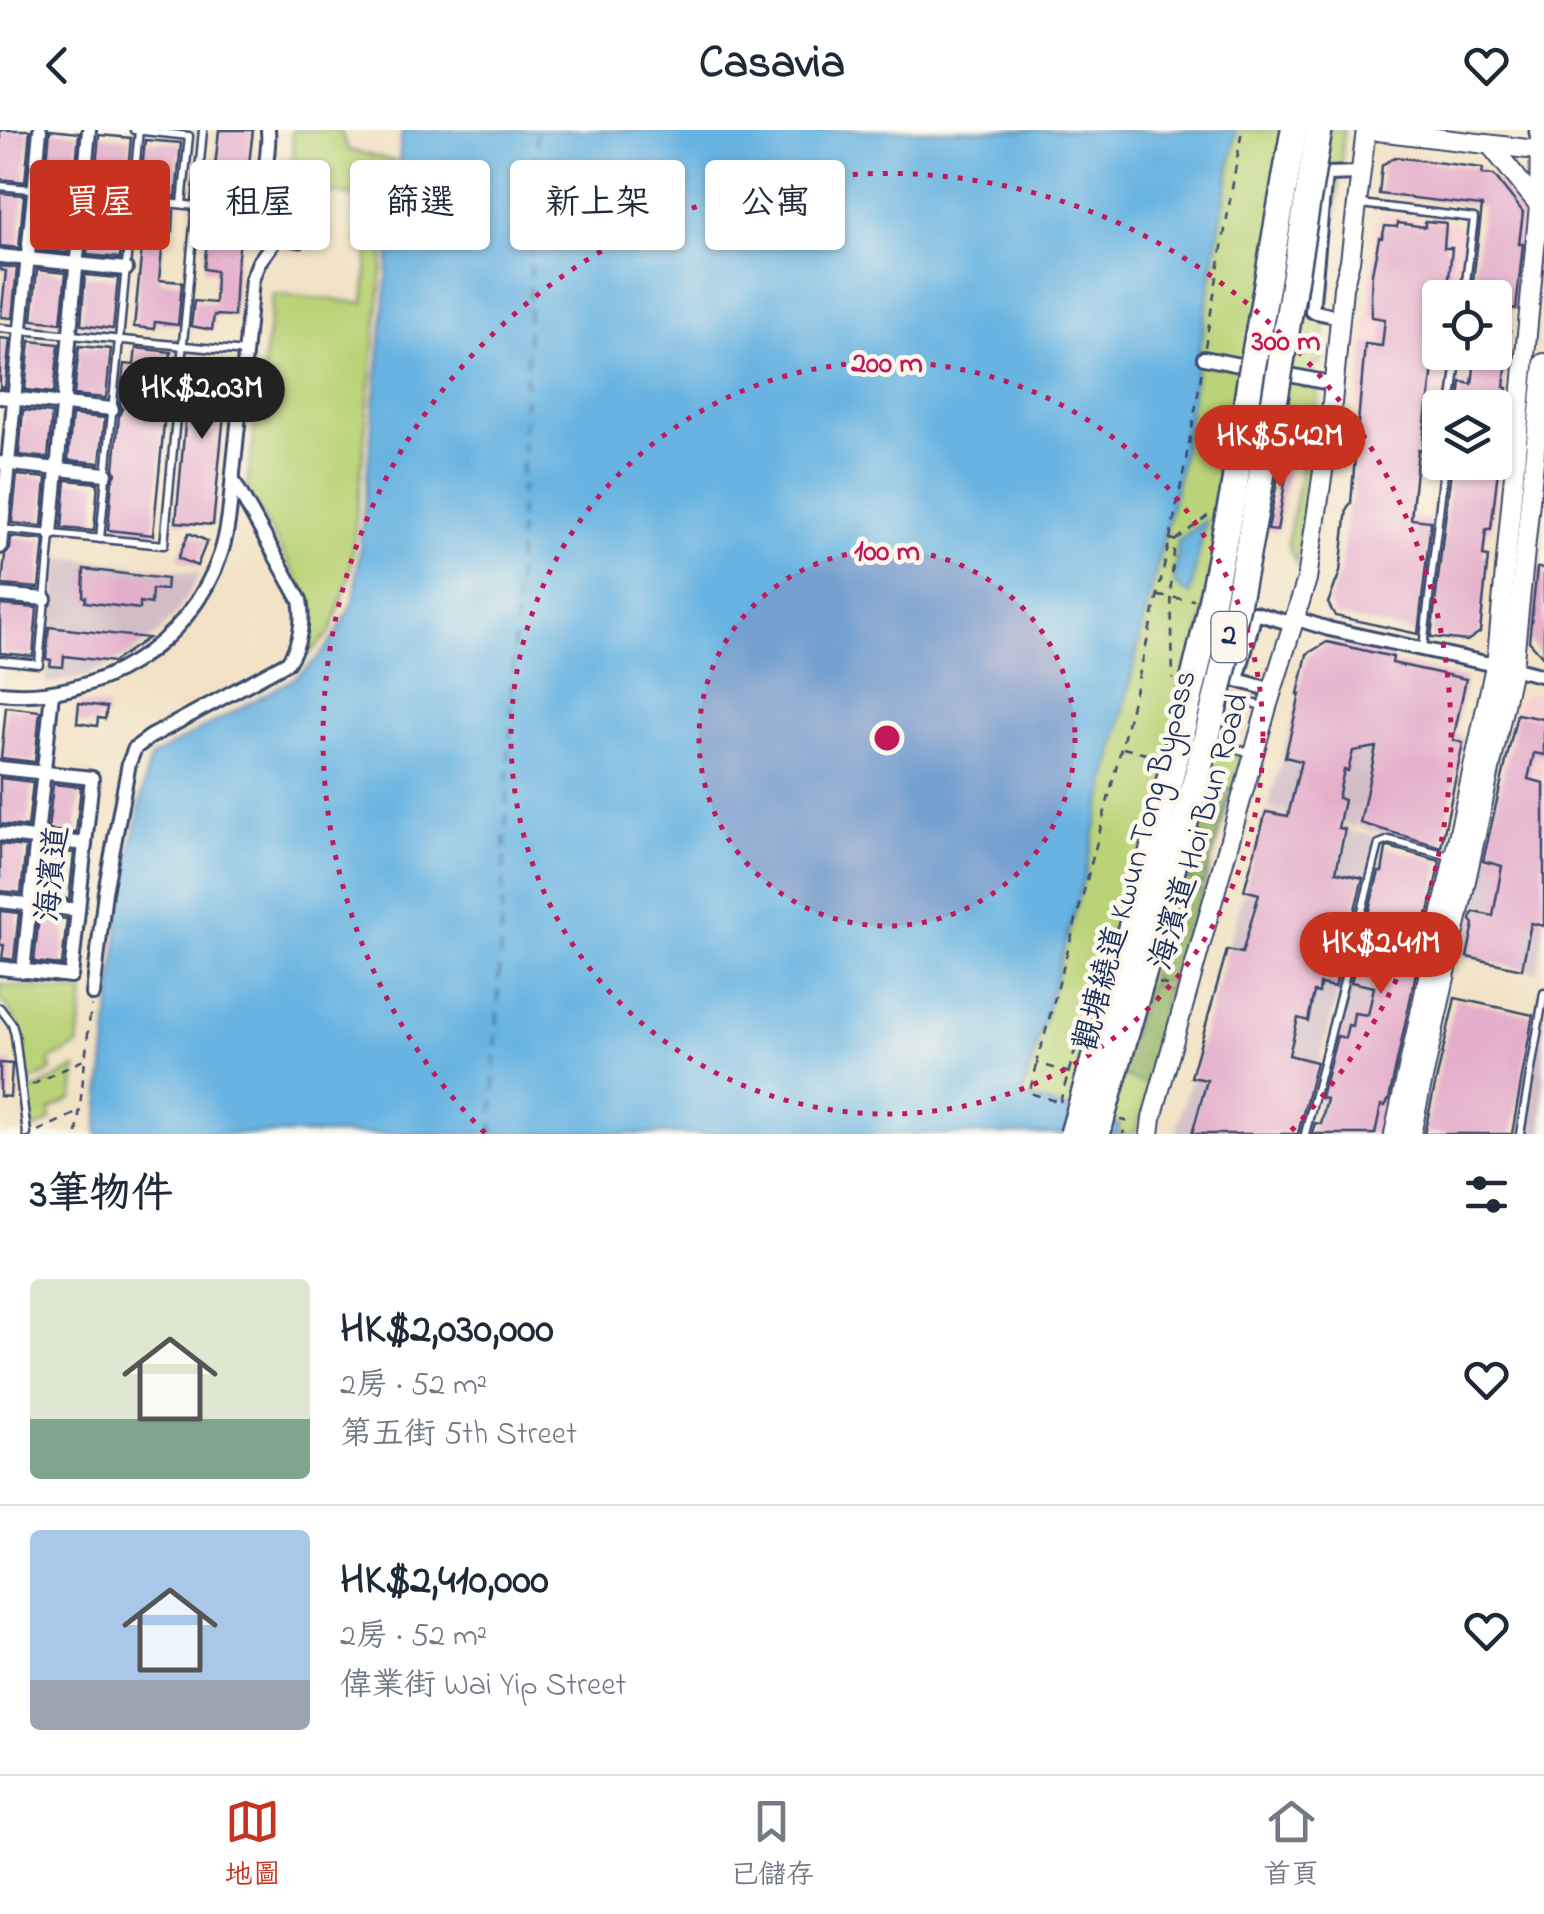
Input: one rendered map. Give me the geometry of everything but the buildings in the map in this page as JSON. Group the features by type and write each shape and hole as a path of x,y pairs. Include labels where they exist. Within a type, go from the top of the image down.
{"highway":[{"name":"觀塘繞道 Kwun Tong Bypass","path":"1073,1134 1152,854 1205,632 1233,496 1294,130"},
{"name":"觀塘繞道 Kwun Tong Bypass","path":"1097,1134 1194,789 1234,615 1319,130"}],"main road":[{"path":"1368,130 1492,146 1539,138 1539,204 1504,666 1452,857 1394,1134"},
{"name":"海濱道 Hoi Bun Road","path":"1152,1129 1289,620 1307,580 1334,384 1339,317 1368,130"},
{"path":"1492,146 1539,204"},
{"path":"1411,1134 1504,666 1544,362"}],"street":[{"path":"37,160 40,130"},
{"path":"86,160 89,130"},
{"path":"267,160 268,130"},
{"path":"1339,317 1312,312 1325,174 1361,173"},
{"path":"0,546 7,398 21,330 30,236"},
{"path":"51,534 77,250"},
{"path":"0,697 52,693 89,684 126,668 159,645 187,616 208,584 226,531 252,279 268,250"},
{"path":"0,256 126,268"},
{"path":"1204,358 1334,384"},
{"path":"7,398 112,408"},
{"path":"4,463 106,474"},
{"path":"93,994 104,892 135,748 150,736 288,662 297,644 300,600 232,478"},
{"path":"0,595 45,599"},
{"path":"1262,686 1238,680 1255,613 1544,676"},
{"path":"0,968 23,971 52,693"},
{"path":"0,768 44,772"},
{"name":"海濱道","path":"23,971 71,976 92,778 44,772"},
{"path":"0,834 85,844"},
{"path":"0,901 78,910"}],"lane":[{"path":"135,160 138,130 189,136 182,205"},
{"path":"200,160 203,130"},
{"path":"0,186 30,190"},
{"path":"170,204 190,206"},
{"path":"1357,204 1474,218 1466,280"},
{"path":"100,539 128,250"},
{"path":"1,529 164,545 192,250"},
{"path":"0,328 246,352"},
{"path":"1422,649 1443,480"},
{"path":"0,660 39,664 51,534"},
{"path":"1222,719 1229,698 1267,707"},
{"path":"1216,737 1220,745 1254,754"},
{"path":"1305,1134 1380,844 1388,840 1452,857"},
{"path":"1520,1134 1544,992"},
{"path":"0,1008 12,1024 30,1134"}],"path":[{"path":"1060,1102 1069,1072 1037,1063 1096,848 1184,473 1242,130"},
{"path":"1169,540 1175,540 1214,510"},
{"path":"1173,676 1171,586 1175,540"},
{"path":"1156,596 1194,600"},
{"path":"77,1134 93,994"},
{"path":"22,1090 86,1059"},
{"path":"30,1134 80,1112"},
{"path":"1122,1134 1126,1122"}],"shaded area":[{"path":"1378,212 1455,222 1467,236 1463,280 1422,280 1422,370 1453,370 1451,390 1422,390 1422,404 1359,398"},
{"path":"59,557 200,574 177,613 132,654 83,677 46,684"},
{"path":"1530,692 1544,695 1544,782 1501,773 1516,701"},
{"path":"1297,702 1464,736 1442,846 1359,828 1365,792 1357,828 1268,808"},
{"path":"1266,811 1379,837 1368,880 1255,852"},
{"path":"1491,818 1544,830 1544,926 1538,972 1462,957"},
{"path":"1383,847 1441,860 1393,1108 1382,1106 1393,1110 1388,1134 1309,1134 1350,982"},
{"path":"1244,891 1358,917 1301,1134 1177,1134 1178,1123"},
{"path":"1544,1008 1544,1134 1524,1134 1542,1018"}],"green space":[{"path":"292,130 340,130 348,150 390,160 350,160 350,195 330,193 330,160 292,160"},
{"path":"1236,130 1344,130 1321,364 1314,363 1310,387 1318,389 1315,424 1245,412 1179,739 1241,757 1195,917 1186,929 1155,1037 1155,1059 1135,1134 1117,1134 1119,1126 1022,1097 1087,866 1179,472"},
{"path":"369,250 385,250 350,575 331,631 297,667 308,637 308,598 247,489 273,294 364,303"},
{"path":"1312,447 1296,563 1288,541 1303,458"},
{"path":"1193,778 1231,789 1204,885 1178,877"},
{"path":"1176,884 1202,891 1170,983 1150,978"},
{"path":"1149,983 1168,989 1148,1084 1117,1075"},
{"path":"0,985 84,993 78,1046 50,1060 51,1071 25,1084 18,1027 0,1000"},
{"path":"76,1068 73,1098 50,1110 51,1121 31,1131 27,1094"}],"water":[{"path":"402,130 1236,130 1179,472 1087,866 1022,1096 1119,1125 1117,1134 97,1134 122,893 149,761 293,679 330,642 355,595 390,250 490,250 490,160 399,160"},
{"path":"1206,519 1190,595 1174,584 1178,541"}],"ferry route":[{"path":"492,1134 537,130"}]}
